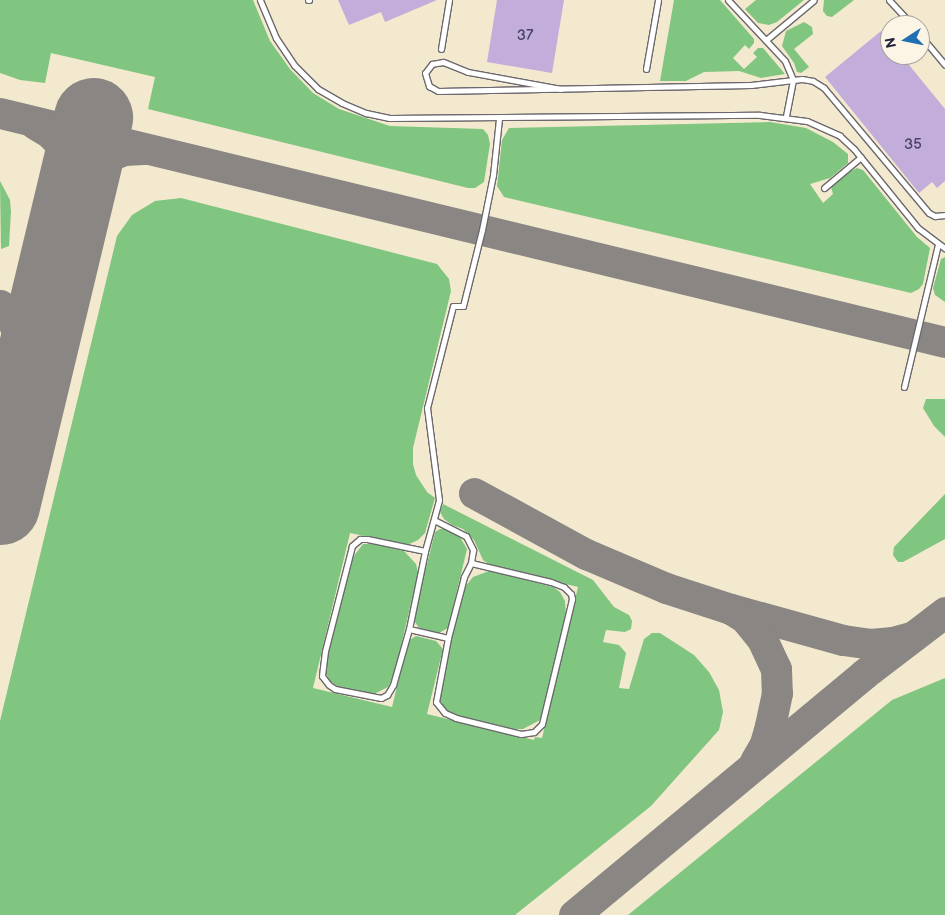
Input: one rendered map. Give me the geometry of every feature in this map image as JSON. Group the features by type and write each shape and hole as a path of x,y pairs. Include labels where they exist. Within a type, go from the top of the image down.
{"lane":[{"path":"260,0 276,38 294,65 318,89 342,103 366,113 389,118 499,119 760,115 786,116 824,128 840,136 861,157 918,228 945,248"},
{"path":"441,49 449,0"},
{"path":"646,69 658,0"},
{"path":"766,40 814,0"},
{"path":"889,0 903,15"},
{"path":"731,2 785,61 793,80 786,116"},
{"path":"930,47 945,65"},
{"path":"561,89 468,72 443,62 432,64 424,73 428,86 438,92 751,85 808,79 824,88 927,211 935,216 945,215"},
{"path":"425,551 367,539 360,539 352,546 325,651 322,671 324,681 335,689 373,698 387,695 393,685 409,629 425,551 439,500 427,408 453,306 463,306 482,230 493,175 499,119"},
{"path":"824,188 861,157"},
{"path":"904,387 938,244"},
{"path":"434,520 466,536 472,550 471,563 464,577 448,638 436,702 445,713 456,718 520,734 529,734 538,729 542,724 572,599 571,594 564,587 550,582 471,563"},
{"path":"409,629 448,638"}],"green space":[{"path":"0,0 253,0 270,41 290,69 313,93 339,109 390,126 483,129 488,135 490,144 484,182 475,188 468,188 148,109 155,77 51,53 45,83 20,80 0,73"},
{"path":"674,0 720,0 754,39 754,43 749,49 745,45 733,58 744,69 757,57 753,53 758,48 763,48 785,74 761,78 739,71 704,72 686,81 660,81"},
{"path":"756,0 804,0 777,22 769,25 758,23 745,9"},
{"path":"824,0 854,0 832,17 827,16 823,11"},
{"path":"804,22 812,27 813,34 794,49 809,67 801,73 797,72 794,63 782,46 786,31"},
{"path":"770,122 806,128 833,142 848,154 848,163 830,178 810,184 823,203 833,194 831,187 851,171 857,168 863,170 917,237 930,248 923,284 919,289 911,293 504,197 497,186 502,140 509,128"},
{"path":"0,181 10,200 11,212 9,246 1,249"},
{"path":"181,198 437,264 449,279 451,291 413,448 413,464 416,475 427,492 435,498 425,533 418,540 407,545 350,533 313,688 392,707 408,641 416,636 436,641 443,649 427,714 534,740 535,737 542,738 578,587 490,565 483,560 474,540 463,529 452,525 444,519 440,512 443,504 593,580 614,607 629,615 632,621 631,629 625,632 606,630 603,642 619,645 626,653 619,688 629,689 644,639 652,633 660,633 694,655 709,672 719,690 723,712 719,730 651,806 515,915 0,915 0,721 117,236 132,215 155,201"},
{"path":"945,257 945,302 935,295 933,288 941,259"},
{"path":"926,399 945,399 945,437 934,426 923,408"},
{"path":"945,494 945,539 903,562 898,562 893,555 894,547"},
{"path":"440,529 447,529 460,537 467,549 448,628 439,633 419,628 413,619 435,532"},
{"path":"363,544 374,544 404,551 416,564 418,573 394,676 388,687 372,695 342,689 330,681 326,673 325,659 347,565"},
{"path":"489,571 553,587 560,592 565,601 566,617 540,720 523,729 514,729 455,715 445,709 441,701 439,687 465,587 473,577"},
{"path":"945,678 945,915 628,915 892,700"}],"building":[{"path":"338,0 437,0 385,22 381,12 349,25"},
{"path":"497,0 564,0 552,73 487,62"},
{"path":"880,32 880,65 909,65 945,109 945,181 937,188 932,182 919,193 825,77"}],"taxiway":[{"path":"0,113 945,342"},
{"path":"35,124 50,133 64,148 69,159 75,194 97,166 109,156 124,150 143,149"},
{"path":"0,305 11,318 20,337 27,361 29,386"},
{"path":"474,493 586,554 666,588 731,609 843,640 870,644 893,642 910,637"},
{"path":"734,611 745,618 762,639 776,669 777,693 770,726 765,744 755,761"},
{"path":"574,915 864,674 945,612"}],"runway":[{"path":"0,505 93,117"}]}
